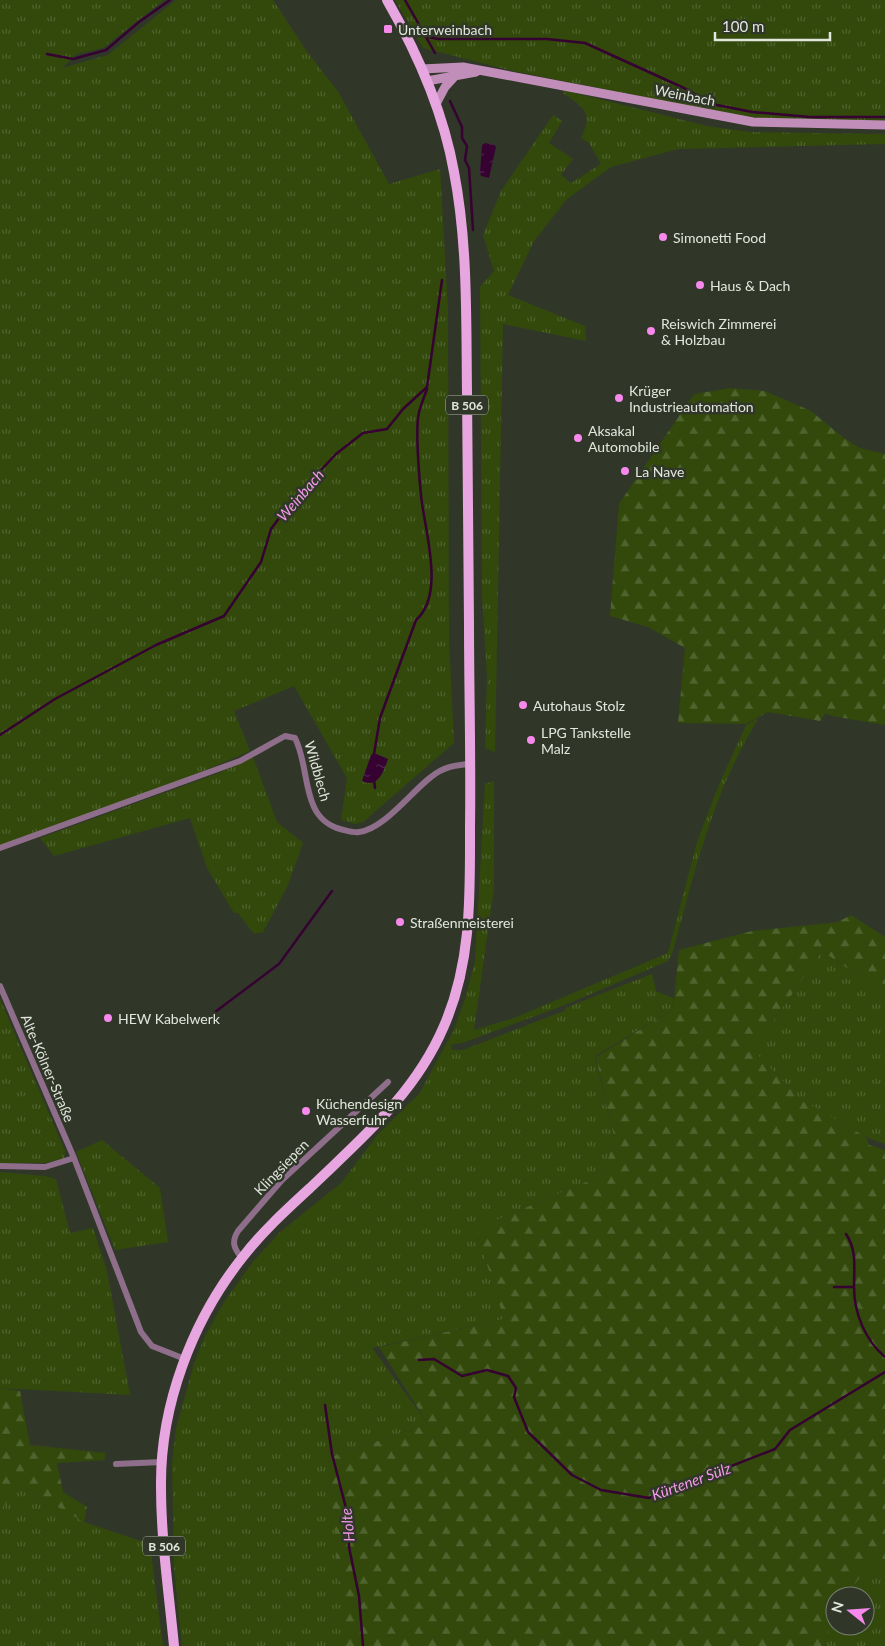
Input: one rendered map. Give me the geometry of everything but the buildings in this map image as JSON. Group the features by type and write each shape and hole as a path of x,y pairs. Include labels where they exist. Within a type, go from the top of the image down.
{"main road":[{"name":"B 506","path":"174,1646 163,1530 162,1462 166,1427 178,1378 214,1299 242,1258 276,1221 386,1115 417,1076 443,1028 460,979 468,938 470,915 470,764 464,260 455,176 436,104 422,69 387,0"},
{"name":"Weinbach","path":"422,69 451,66 554,83 753,122 885,125"},
{"name":"Weinbach","path":"427,81 481,72"},
{"path":"436,104 445,86 457,75"}],"street":[{"name":"Wildblech","path":"0,848 240,761 285,736 295,738 301,749 314,808 322,819 333,827 359,832 382,822 431,776 454,766 470,764"},
{"name":"Alte-Kölner-Straße","path":"0,986 53,1113 74,1158"},
{"name":"Klingsiepen","path":"242,1258 234,1245 234,1239 238,1231 282,1180 388,1082"},
{"path":"0,1166 44,1167 74,1158 146,1342 186,1359"},
{"path":"116,1464 162,1462"}],"green space":[{"path":"0,0 164,0 103,48 77,54 62,68 108,55 176,0 273,0 308,53 339,93 389,184 440,169 448,310 449,639 454,743 363,822 355,824 341,820 347,778 294,686 234,711 250,751 185,779 0,846"},
{"path":"395,0 885,0 885,122 753,119 513,71 423,48"},
{"path":"563,90 707,126 750,132 885,134 885,144 678,149 611,167 567,199 534,241 508,295 585,326 586,341 503,324 495,752 485,748 487,678 482,595 480,287 494,271 483,235 501,191 553,115 562,121 549,143 573,159 561,175 571,183 601,164 589,143 581,138 586,122 584,111 576,102 563,93"},
{"path":"731,388 765,391 811,411 844,438 860,448 885,454 885,725 832,716 826,713 820,721 768,712 746,724 678,723 685,648 648,627 610,616 619,504 694,394"},
{"path":"759,718 743,745 730,773 707,831 673,951 668,961 565,1005 465,1042 451,1045 452,1050 463,1050 564,1011 564,1013 565,1008 652,974 656,991 673,998 673,1009 595,1056 614,1137 605,1174 476,1229 504,1319 372,1348 428,1424 328,1458 346,1646 182,1646 174,1567 172,1464 176,1428 194,1364 204,1338 224,1302 252,1263 279,1233 341,1183 379,1133 419,1094 454,1030 475,961 485,784 494,781 494,888 474,1030 514,1018 668,953 697,842 720,782 746,725"},
{"path":"253,757 277,822 303,843 288,885 263,932 254,934 238,913 234,913 207,868 190,818 54,856 40,838 219,773"},
{"path":"851,915 885,937 885,994 822,951 753,1050 800,1099 866,1137 869,1145 885,1150 885,1559 875,1559 853,1586 825,1586 825,1636 827,1636 824,1646 345,1646 328,1458 428,1424 379,1347 504,1319 476,1229 605,1174 614,1137 596,1057 673,1009 679,950 752,931 838,922"},
{"path":"822,951 885,994 885,1144 866,1137 800,1099 753,1050"},
{"path":"0,999 65,1151 64,1159 44,1163 0,1163"},
{"path":"102,1140 160,1188 168,1242 115,1250 76,1152"},
{"path":"0,1172 45,1176 56,1179 70,1233 93,1228 107,1271 130,1395 0,1388"},
{"path":"0,1388 20,1391 30,1445 106,1453 104,1460 57,1463 63,1492 87,1507 84,1522 21,1486 0,1510"},
{"path":"21,1486 84,1522 150,1544 163,1646 0,1646 0,1510"},
{"path":"875,1559 885,1559 885,1646 824,1646 827,1636 875,1636 875,1586 853,1586"}],"water":[{"path":"485,143 495,145 496,147 489,178 481,176 480,173 482,145"},
{"path":"374,753 388,759 379,778 372,783 368,783 362,781 371,755"}],"waterway":[{"path":"47,54 73,59 106,50 139,22 170,0"},
{"name":"Weinbach","path":"405,0 435,53"},
{"path":"424,36 438,39 547,39 585,43 684,88 712,104 752,112 810,117 885,117"},
{"name":"Weinbach","path":"450,101 462,127 462,138 467,146 465,160 469,168 473,230"},
{"name":"Weinbach","path":"0,735 55,699 156,645 224,616 261,562 271,529 291,502 336,454 363,433 387,429 403,409 427,387 442,280"},
{"path":"374,754 380,718 416,620 425,609 430,594 432,578 431,560 421,495 417,435 420,407 427,389"},
{"path":"374,780 375,788"},
{"path":"215,1012 279,964 332,891"},
{"path":"846,1234 850,1240 853,1253 856,1307 866,1334 885,1357"},
{"path":"834,1287 854,1287"},
{"name":"Kürtener Sülz","path":"419,1360 434,1359 462,1376 487,1370 508,1376 516,1388 514,1397 528,1432 572,1475 601,1490 649,1498 775,1449 790,1430 885,1372"},
{"name":"Holte","path":"325,1405 332,1454 348,1516 349,1547 359,1596 363,1646"}],"place":[{"name":"Unterweinbach","path":"388,29"},
{"name":"Simonetti Food","path":"663,237"},
{"name":"Haus & Dach","path":"700,285"},
{"name":"Reiswich Zimmerei & Holzbau","path":"651,331"},
{"name":"Krüger Industrieautomation","path":"619,398"},
{"name":"Aksakal Automobile","path":"578,438"},
{"name":"La Nave","path":"625,471"},
{"name":"Autohaus Stolz","path":"523,705"},
{"name":"LPG Tankstelle Malz","path":"531,740"},
{"name":"Straßenmeisterei","path":"400,922"},
{"name":"HEW Kabelwerk","path":"108,1018"},
{"name":"Küchendesign Wasserfuhr","path":"306,1111"}]}
